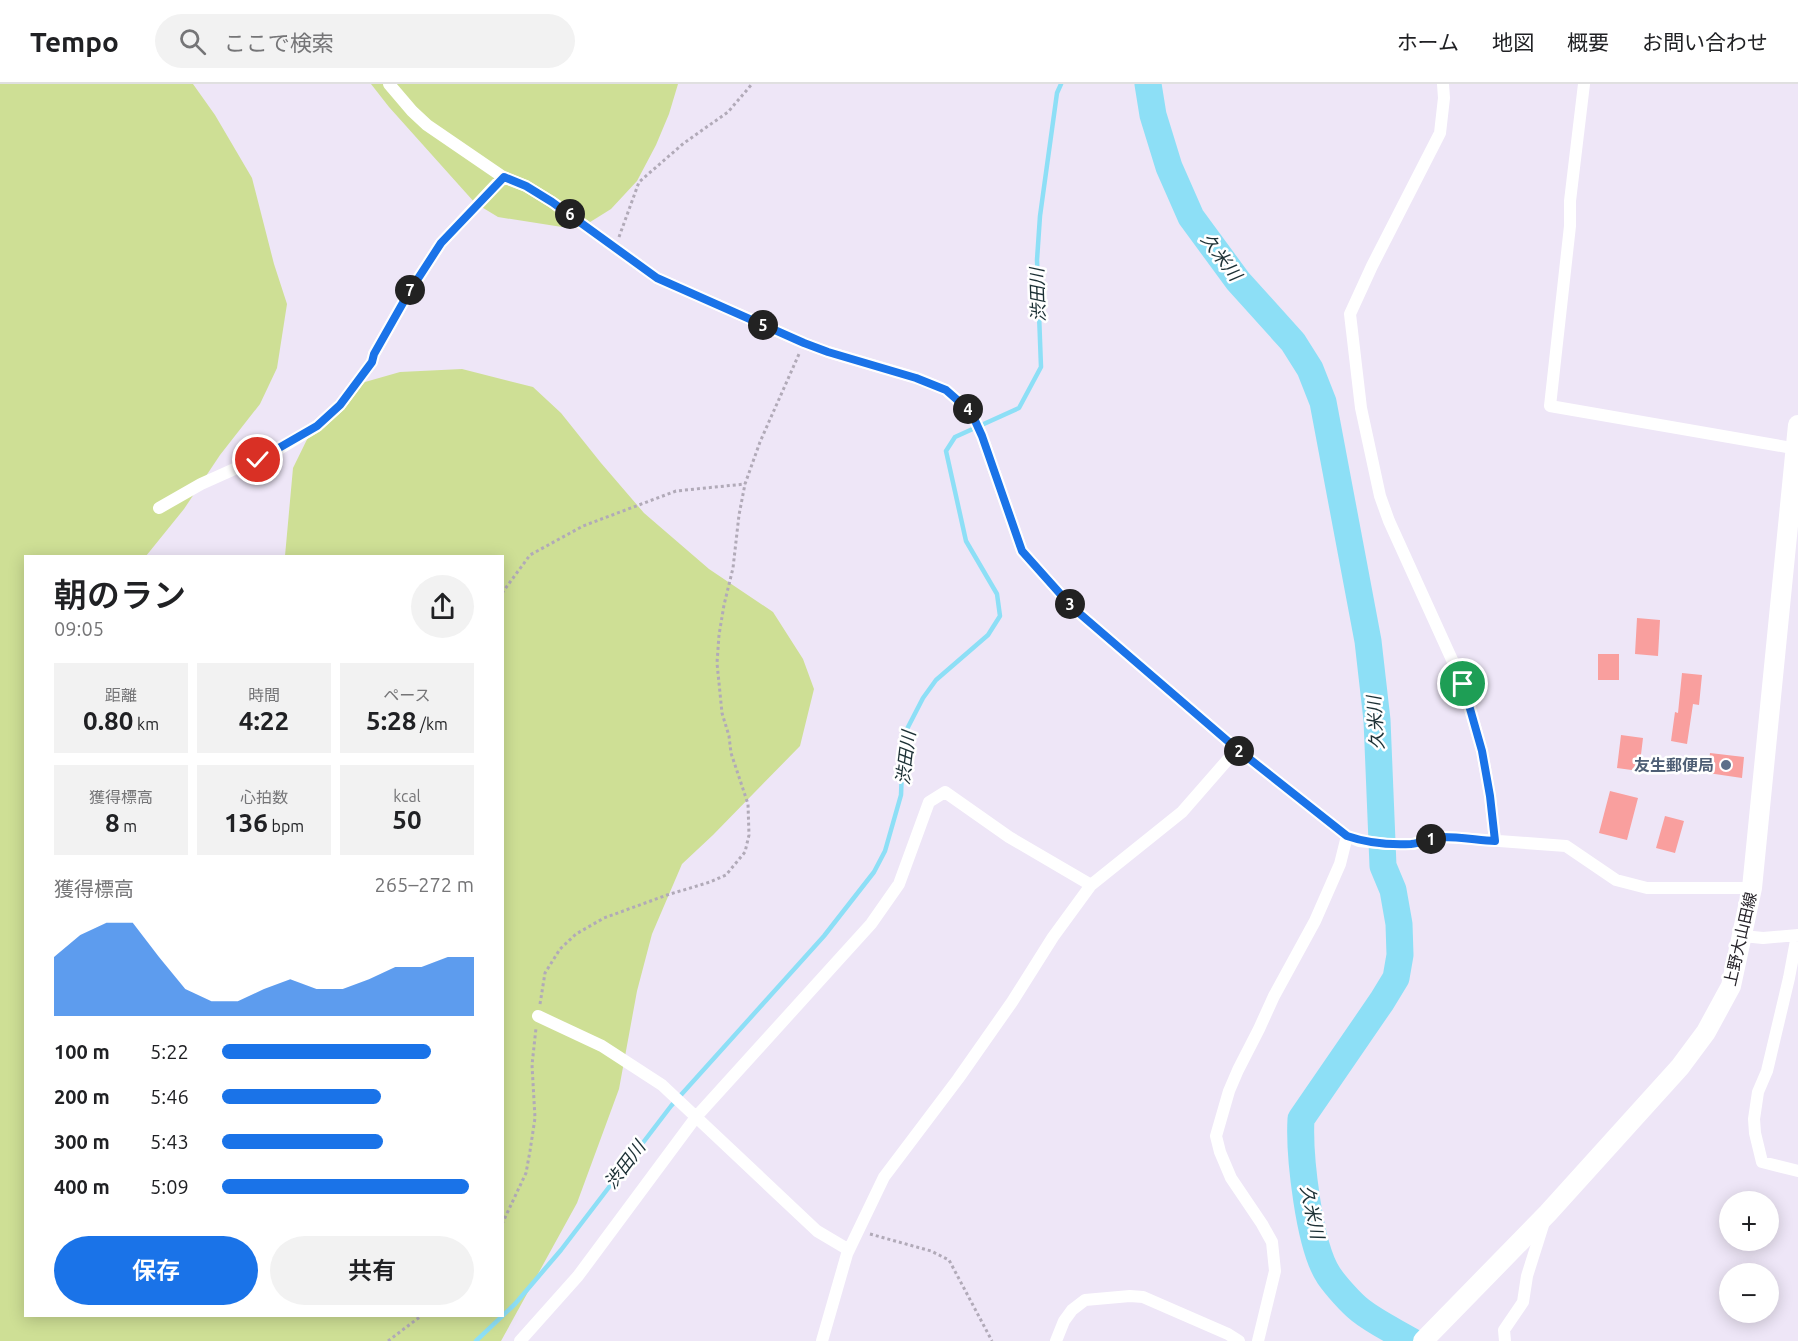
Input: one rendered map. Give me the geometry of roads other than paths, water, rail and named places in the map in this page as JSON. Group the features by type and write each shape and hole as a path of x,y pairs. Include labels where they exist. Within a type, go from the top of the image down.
{"main road":[{"name":"上野大山田線","path":"1423,1341 1548,1213 1680,1067 1707,1032 1731,986 1752,888 1798,424"}],"street":[{"path":"389,84 427,125 504,177 526,186 552,202 657,278 804,343 916,378 946,390 972,414 982,436 1022,551 1072,607 1237,749 1347,836 1359,841 1387,843 1414,844 1422,840 1445,837 1566,846 1616,880 1647,888 1752,888"},
{"path":"1443,84 1444,98 1440,133 1350,314 1361,408 1380,496 1389,521 1463,684 1482,751 1495,841"},
{"path":"1584,84 1550,406 1797,448"},
{"path":"159,508 201,484 279,449 317,426 340,405 372,362 374,354 408,294 441,243 504,177"},
{"path":"822,1341 849,1250 884,1176 958,1079 1012,1002 1053,937 1091,885 1182,812 1237,749"},
{"path":"520,1341 578,1276 693,1113 871,924 899,885 929,802 945,792 1009,837 1091,885"},
{"path":"1257,1341 1275,1271 1272,1242 1231,1178 1216,1136 1229,1090 1274,996 1316,921 1340,864 1347,836"},
{"path":"1743,936 1763,938 1797,935 1767,1071 1758,1092 1754,1119 1762,1162 1798,1172"},
{"path":"538,1016 602,1046 662,1085 817,1231 849,1250"},
{"path":"1505,1341 1504,1330 1523,1302 1527,1276 1548,1213"},
{"path":"1056,1341 1064,1321 1072,1310 1085,1300 1130,1296 1143,1297 1239,1341"}],"waterway":[{"name":"渋田川","path":"504,1314 561,1250 671,1106 824,936 874,872 885,851 901,795 903,745 907,729 923,698 936,680 988,635 1000,616 997,594 966,541 946,451 955,437 1019,408 1041,367 1037,260 1040,216 1057,93 1061,84"},
{"name":"久米川","path":"1148,84 1153,115 1169,167 1191,217 1238,281 1293,342 1310,369 1323,402 1368,641 1377,720 1383,866 1393,890 1399,924 1400,955 1396,978 1301,1119 1304,1177 1316,1244 1329,1276 1360,1310 1411,1341"},
{"name":"渋田川","path":"476,1341 501,1317"}],"place":[{"name":"友生郵便局","path":"1726,765"}]}
